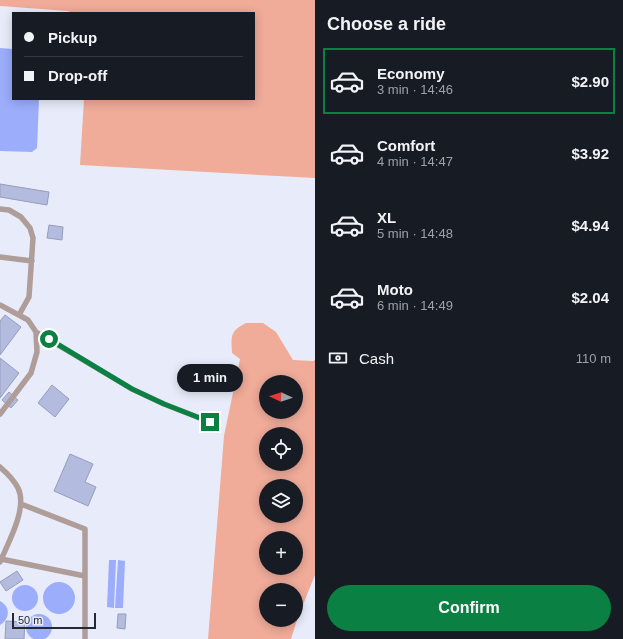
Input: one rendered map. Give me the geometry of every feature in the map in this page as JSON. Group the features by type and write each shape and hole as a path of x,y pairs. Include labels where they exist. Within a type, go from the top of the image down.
{"lane":[{"path":"0,209 9,210 21,217 30,228 33,238 29,297 19,315"},
{"path":"0,257 32,261"},
{"path":"0,305 28,320 36,332 132,389 164,404 210,422"},
{"path":"0,414 31,373 36,352 36,332"},
{"path":"0,467 11,478 19,490 21,504 20,514 1,561 85,576"},
{"path":"21,504 85,529 85,639"}],"shaded area":[{"path":"0,0 315,0 315,178 80,165 84,100 255,100 255,12 70,12 0,6"},
{"path":"246,323 263,323 276,332 293,360 315,360 315,575 303,605 303,583 259,583 259,627 295,627 291,639 208,639 224,436 240,359 232,353 232,338 237,329"}],"water":[{"path":"0,48 12,49 12,100 39,100 37,148 32,152 0,151"},
{"path":"109,560 116,560 114,608 107,607"},
{"path":"118,560 125,561 123,608 115,608"},
{"path":"56,582 62,582 72,589 75,598 74,604 68,611 62,614 56,614 46,607 43,601 43,595 50,585"},
{"path":"25,585 34,589 38,598 34,607 25,611 16,607 12,598 16,589"},
{"path":"0,601 6,606 8,613 6,620 0,625"},
{"path":"39,614 48,618 52,627 48,636 39,640 30,636 26,627 30,618"}],"building":[{"path":"0,184 49,192 47,205 0,197"},
{"path":"49,225 63,227 62,240 47,238"},
{"path":"5,315 21,327 0,355 0,321"},
{"path":"0,358 19,373 0,398"},
{"path":"52,385 69,399 55,417 38,403"},
{"path":"9,392 18,400 11,408 2,400"},
{"path":"70,454 93,464 85,482 96,487 88,506 54,491"},
{"path":"17,571 23,580 6,591 0,582"},
{"path":"118,614 126,614 125,629 117,628"},
{"path":"6,621 25,622 24,639 5,639"}],"route":[{"path":"49,339 132,389 164,404 210,422"}]}
